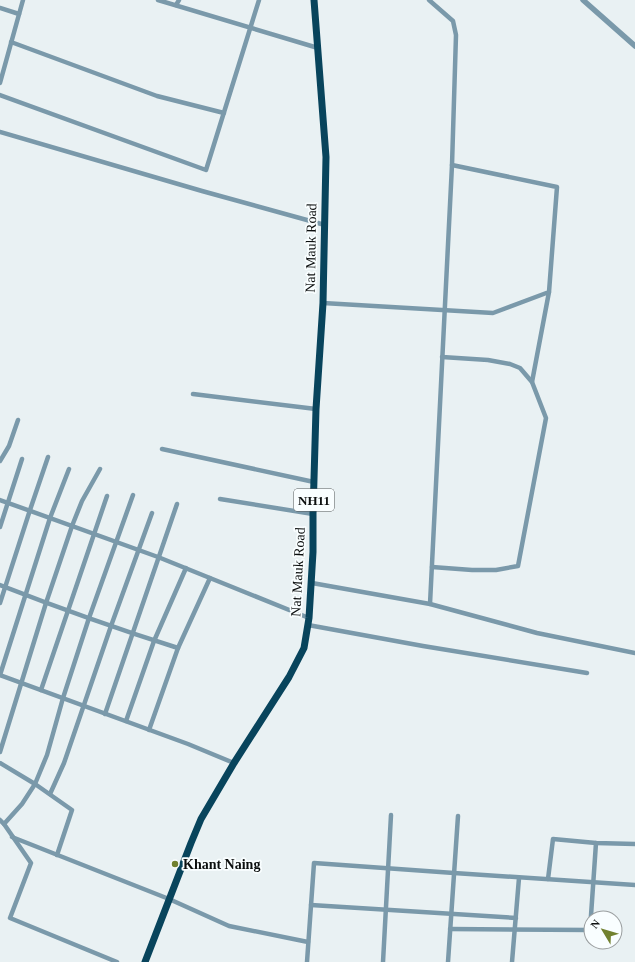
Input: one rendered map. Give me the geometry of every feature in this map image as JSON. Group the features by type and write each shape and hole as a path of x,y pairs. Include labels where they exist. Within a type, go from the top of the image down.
{"highway":[{"name":"Nat Mauk Road","path":"145,962 201,819 234,763 290,677 304,648 309,621 312,583 316,409 323,302 326,157 314,0"}],"street":[{"path":"0,83 3,63 11,42 22,0"},
{"path":"158,0 318,48"},
{"path":"176,5 179,0"},
{"path":"0,95 206,170 259,0"},
{"path":"429,0 453,21 456,35 452,165 430,604"},
{"path":"583,0 635,46"},
{"path":"0,8 19,14"},
{"path":"11,42 157,96 224,113"},
{"path":"0,132 325,225"},
{"path":"452,165 557,187 549,292 532,382"},
{"path":"323,302 493,313 549,292"},
{"path":"432,567 496,570 518,566 546,418 532,382 520,368 510,364 488,360 442,357"},
{"path":"193,394 316,409"},
{"path":"0,461 9,446 18,420"},
{"path":"162,449 314,482"},
{"path":"0,603 48,457"},
{"path":"0,526 22,459"},
{"path":"69,469 50,518 0,675 188,744 234,763"},
{"path":"0,752 46,603 72,526 82,501 100,469"},
{"path":"117,962 10,918 31,864 2,822 22,804 35,784 47,755 63,698 89,618 133,495"},
{"path":"42,690 107,496"},
{"path":"220,499 313,514"},
{"path":"0,500 158,557 309,621 587,673"},
{"path":"105,714 177,504"},
{"path":"50,794 64,763 152,513"},
{"path":"126,721 154,641 186,568"},
{"path":"148,730 178,648 210,578"},
{"path":"312,583 430,604 537,633 635,653"},
{"path":"0,585 132,634 178,648"},
{"path":"0,764 35,784 72,810 57,855"},
{"path":"383,962 391,815"},
{"path":"448,962 458,816"},
{"path":"12,837 170,899 229,926 308,942"},
{"path":"548,879 553,839 596,843 635,844"},
{"path":"450,929 590,930 596,843"},
{"path":"307,962 314,863 454,874 635,885"},
{"path":"512,962 519,878"},
{"path":"311,905 516,918"}],"place":[{"name":"Khant Naing","path":"175,864"}]}
